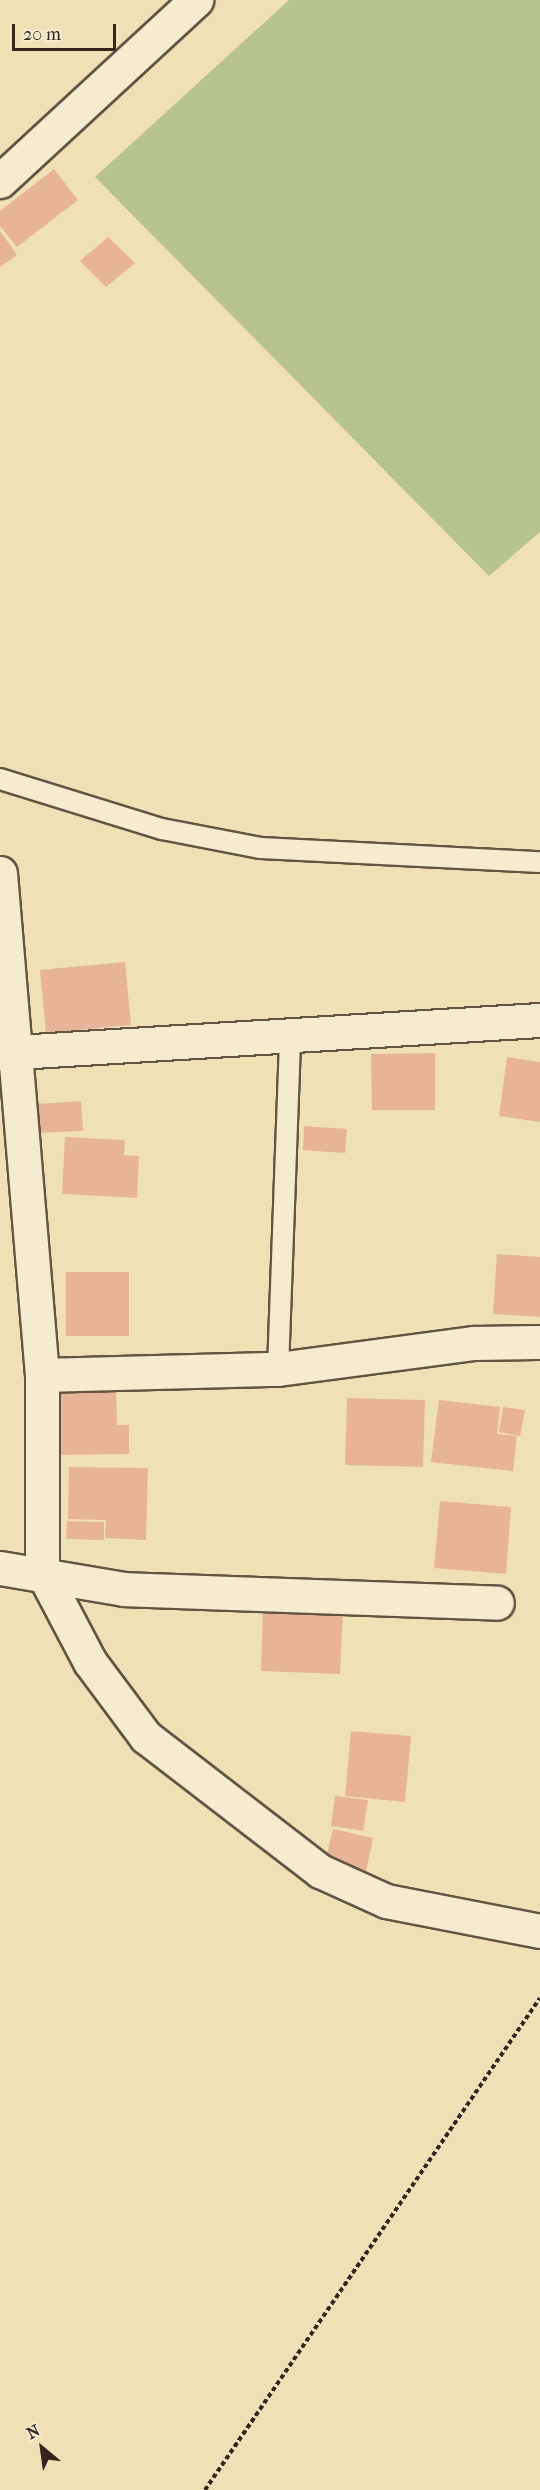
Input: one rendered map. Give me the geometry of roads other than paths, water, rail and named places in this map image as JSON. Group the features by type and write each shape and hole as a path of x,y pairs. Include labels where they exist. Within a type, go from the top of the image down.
{"street":[{"path":"0,181 196,0"},
{"path":"0,873 8,1052 42,1375 42,1571 90,1662 146,1737 320,1871 386,1901 540,1931"},
{"path":"8,1052 540,1020"},
{"path":"42,1375 278,1369 474,1343 540,1342"},
{"path":"0,1568 42,1571 124,1589 497,1603"}],"lane":[{"path":"0,779 162,829 261,848 540,862"},
{"path":"278,1369 290,1036"}]}
